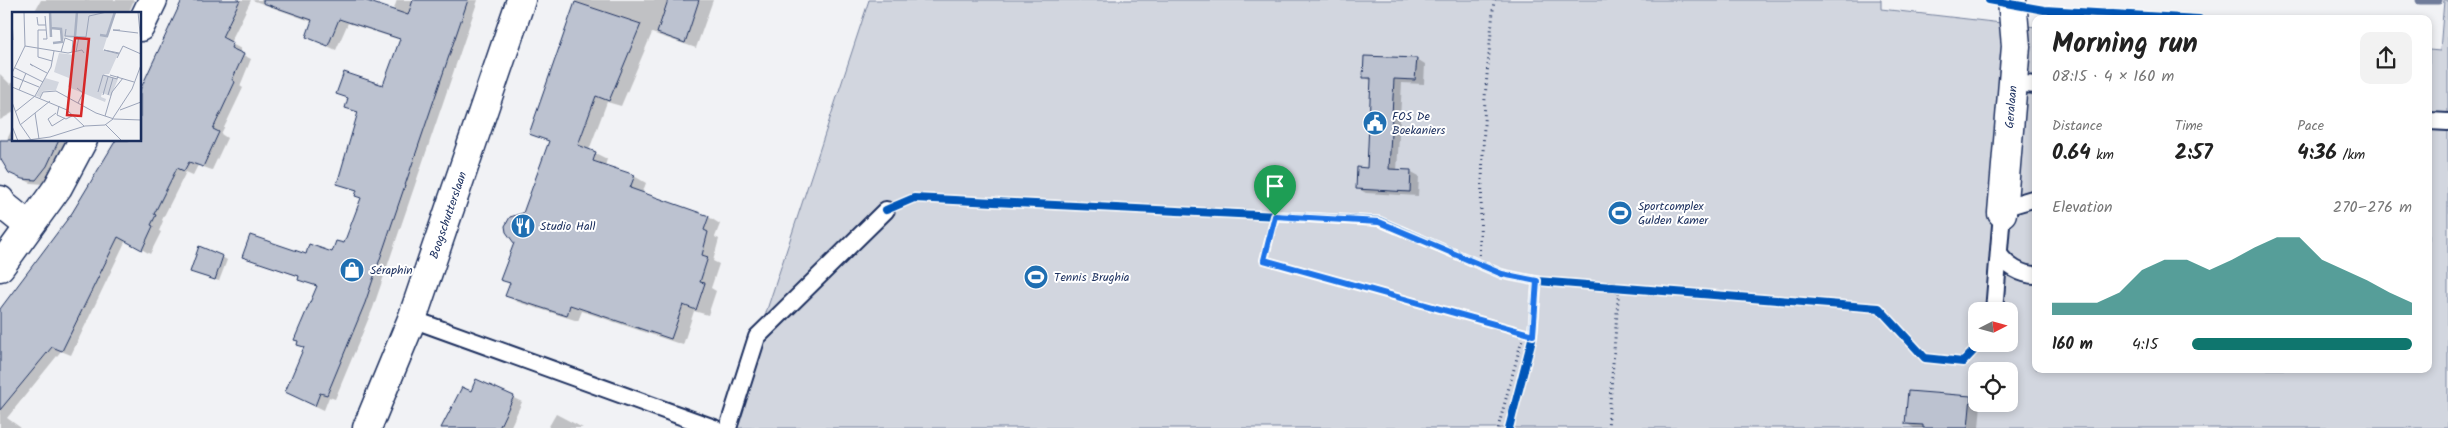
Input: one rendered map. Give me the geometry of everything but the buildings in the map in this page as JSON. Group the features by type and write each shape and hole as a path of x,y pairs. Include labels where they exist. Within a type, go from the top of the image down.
{"street":[{"path":"141,25 153,0"},
{"name":"Boogschutterslaan","path":"368,428 412,319 520,0"},
{"name":"Geralaan","path":"2002,213 2025,84 2016,46 2012,0"},
{"path":"0,267 58,187 82,141"},
{"path":"0,200 3,205 29,226"}],"lane":[{"path":"2432,120 2448,122"},
{"path":"1995,302 2002,213 2009,206 2032,199"},
{"path":"728,428 757,338 886,210"},
{"path":"1998,254 2006,264 2028,275 2032,275"},
{"path":"412,319 714,428"}],"path":[{"path":"1470,261 1483,266 1485,97 1494,0"},
{"path":"1284,217 1272,216 1264,260 1533,335"},
{"path":"1610,287 1629,288"},
{"path":"1608,428 1619,287"},
{"path":"1530,348 1534,326"},
{"path":"1498,428 1524,332"}],"shaded area":[{"name":"Sportcomplex Gulden Kamer","path":"869,0 1881,0 1881,9 2032,27 2032,373 2432,373 2432,50 2440,51 2444,0 2448,0 2448,428 728,428"}],"waterway":[{"path":"2420,0 2438,0"}],"cycle path":[{"path":"1989,0 2044,10 2130,15"},
{"path":"886,210 914,198 1379,221 1502,274 1537,281 1879,308 1925,358 1963,362 1972,352"},
{"path":"1509,428 1532,339 1537,281"}],"place":[{"name":"FOS De Boekaniers","path":"1375,123"},
{"name":"Sportcomplex Gulden Kamer","path":"1620,213"},
{"name":"Studio Hall","path":"523,226"},
{"name":"Séraphin","path":"352,270"},
{"name":"Tennis Brughia","path":"1036,277"}],"route":[{"path":"1275,216 1379,222 1502,274 1537,281 1533,335 1264,260 1275,216"}]}
